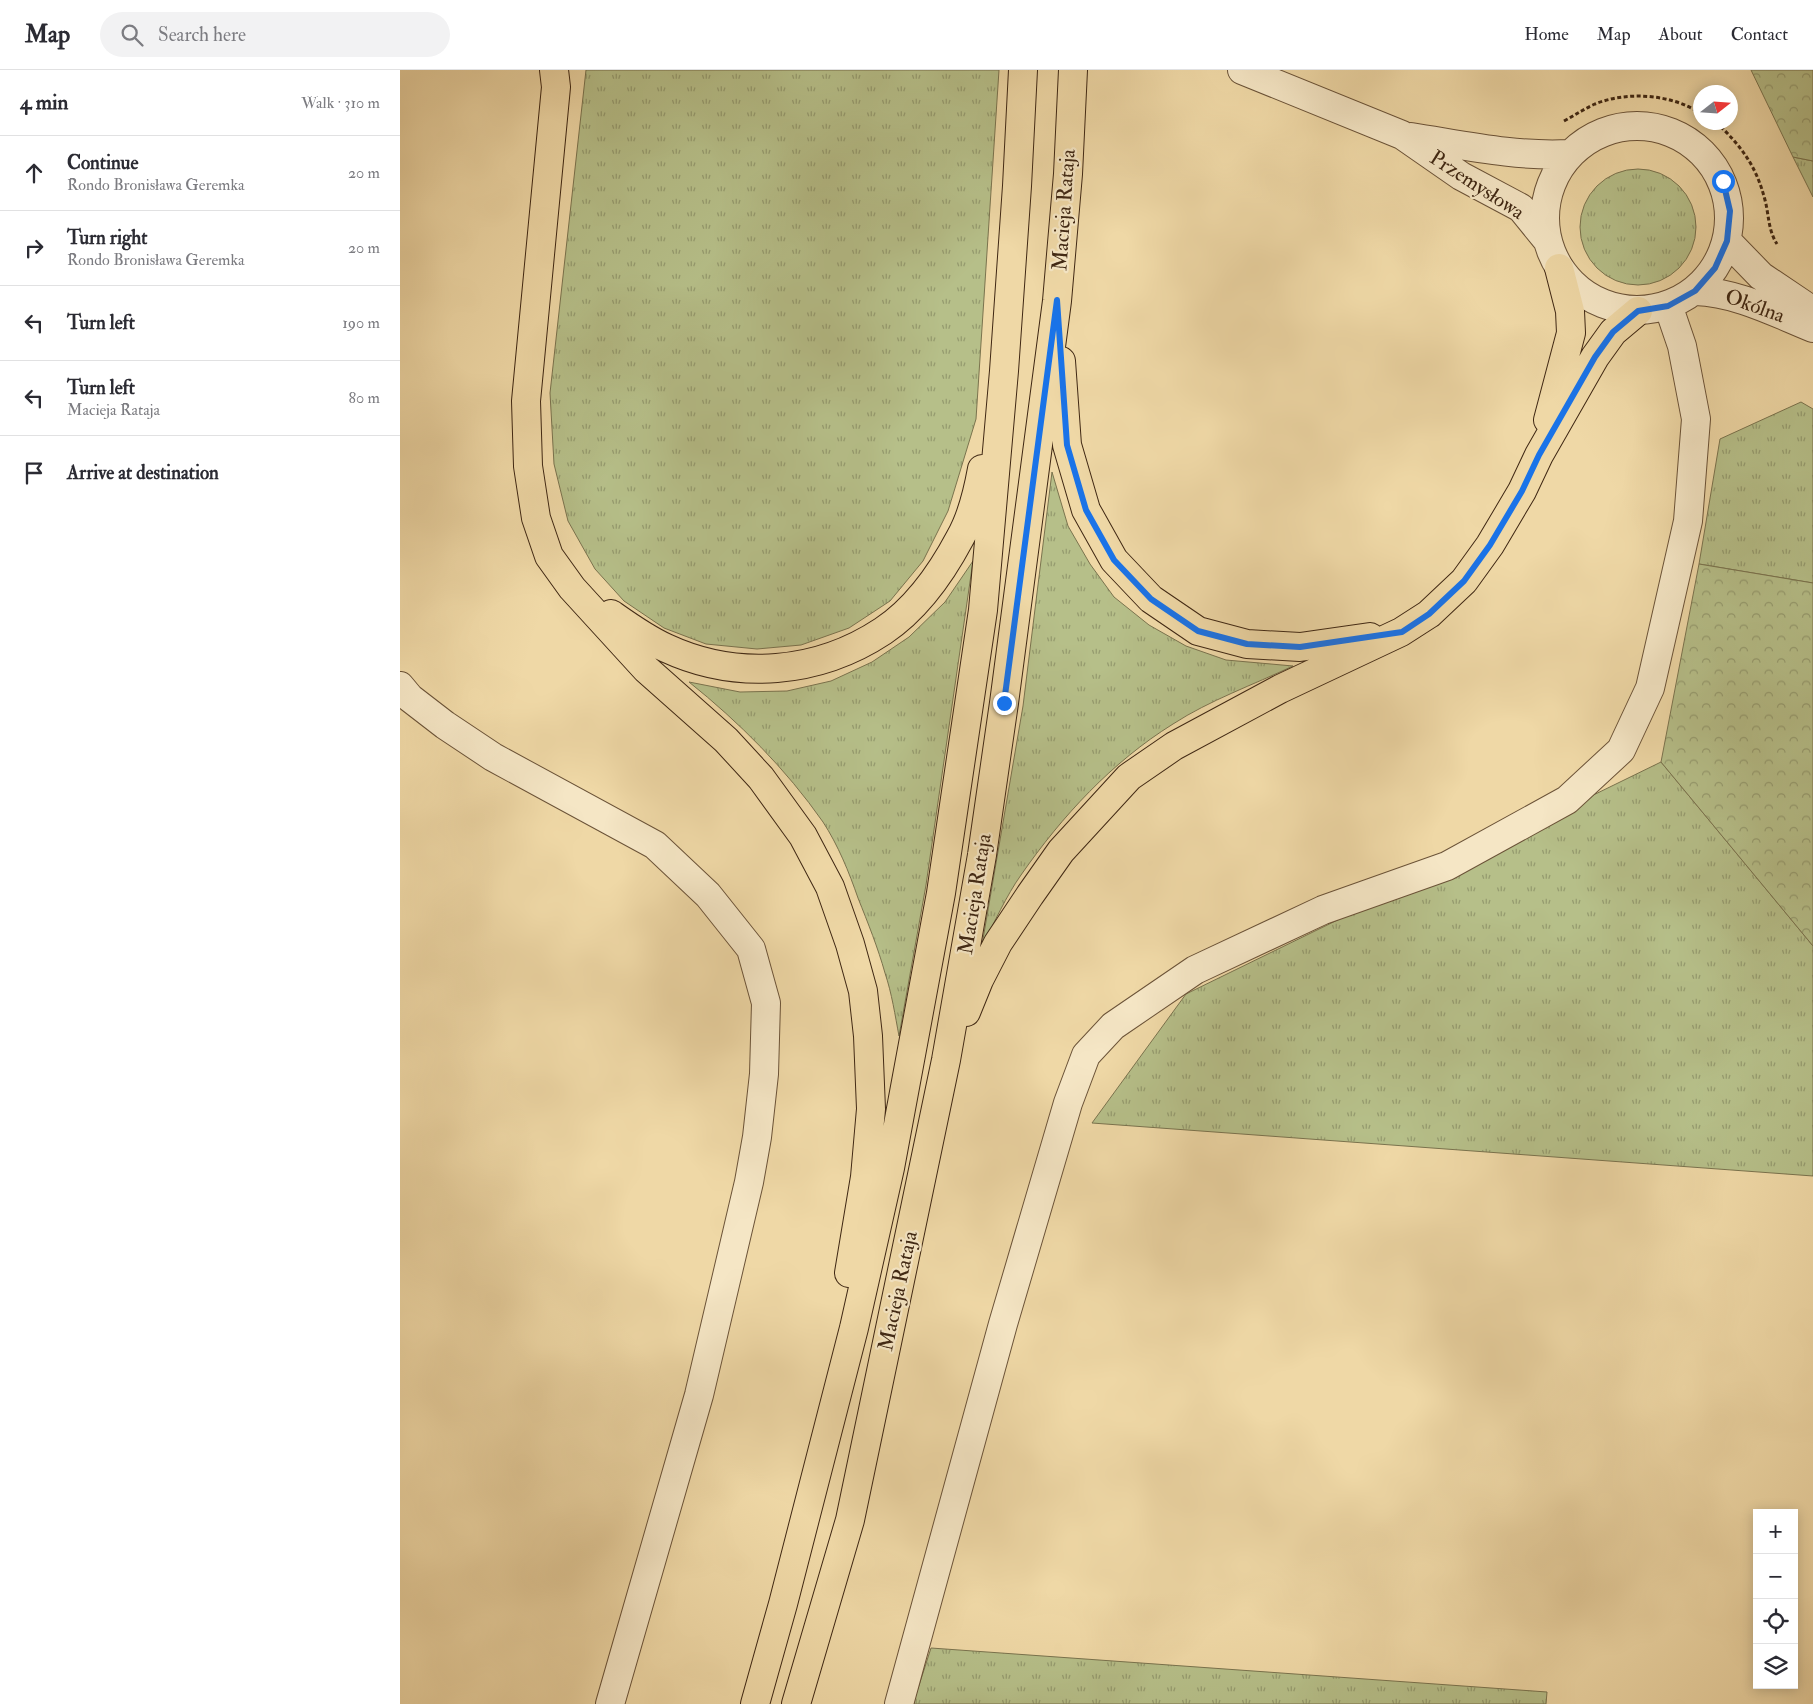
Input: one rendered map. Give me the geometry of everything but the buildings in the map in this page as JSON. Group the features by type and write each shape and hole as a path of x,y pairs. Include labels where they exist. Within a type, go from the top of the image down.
{"main road":[{"name":"Macieja Rataja","path":"755,1704 783,1604 854,1328 890,1168 941,893 983,610 1018,186 1023,70"},
{"name":"Macieja Rataja","path":"796,1704 850,1520 946,1060 990,798 1057,300 1068,174 1072,70"},
{"path":"557,76 526,401 528,466 536,518 550,556 572,588 646,669 726,740 761,778 803,836 830,887 850,944 863,991 868,1036 871,1109 866,1157 818,1469"},
{"path":"1539,455 1571,333 1570,311 1559,268"},
{"path":"1057,300 1067,445 1086,510 1114,560 1151,599 1198,631 1247,644 1300,647 1402,632"},
{"path":"946,1060 979,980 998,943 1061,851 1129,778 1174,746 1280,688 1402,632 1429,614 1464,581 1490,545 1595,357 1613,332 1638,311"},
{"path":"572,588 643,636 688,657 719,665 751,670 800,666 823,660 855,647 884,630 907,610 926,590 962,536 978,490 1004,371"}],"street":[{"name":"Przemysłowa","path":"1242,70 1402,136 1461,176 1521,208 1546,240"},
{"path":"1622,126 1653,126 1682,136 1706,155 1723,181 1730,211 1727,241 1715,268 1695,291 1668,306 1638,311 1607,306 1580,291 1559,268 1546,240 1544,209 1552,180 1569,154 1593,136 1622,126"},
{"name":"Przemysłowa","path":"1402,136 1501,152 1540,156 1569,154"},
{"name":"Okólna","path":"1727,241 1761,276 1813,311"},
{"name":"Okólna","path":"1695,291 1713,291 1752,303 1813,328"},
{"path":"899,1704 1003,1324 1068,1103 1086,1055 1113,1026 1195,970 1323,910 1447,866 1567,800 1621,750 1650,688 1688,521 1696,419 1682,346 1668,306"},
{"path":"400,686 410,698 445,725 493,757 655,845 708,895 751,949 766,1003 764,1074 757,1137 749,1182 700,1395 610,1704"}],"path":[{"path":"1562,122 1596,104 1612,99 1632,97 1676,102 1693,110"},
{"path":"1724,130 1736,142 1749,160 1760,183 1766,202 1770,229 1780,248"}],"green space":[{"path":"586,70 999,70 976,419 948,511 923,561 890,601 849,628 801,645 757,649 706,644 664,628 624,601 595,569 568,521 554,464 550,393"},
{"path":"1751,70 1813,70 1813,161 1793,157"},
{"path":"1793,157 1813,161 1813,197"},
{"path":"1638,169 1660,174 1679,186 1691,205 1696,227 1691,249 1679,268 1660,280 1638,285 1616,280 1597,268 1585,249 1580,227 1585,205 1597,186 1616,174"},
{"path":"1801,402 1813,409 1813,583 1699,564 1720,439"},
{"path":"1052,472 1068,526 1090,564 1114,597 1149,625 1186,646 1226,660 1293,666 1187,715 1129,755 1071,811 1053,832 1010,892 982,945 1023,706"},
{"path":"973,561 926,885 899,1036 890,989 876,945 847,869 823,822 809,802 761,747 726,713 689,682 740,692 787,691 831,681 872,662 909,637 945,602"},
{"path":"1699,564 1813,583 1813,946 1661,762"},
{"path":"1661,762 1813,946 1813,1176 1092,1123 1186,994"},
{"path":"931,1648 1547,1692 1546,1704 913,1704"}],"route":[{"path":"1004,703 1057,300 1067,445 1086,510 1114,560 1151,599 1198,631 1247,644 1300,647 1402,632 1429,614 1464,581 1490,545 1522,491 1539,455 1595,357 1613,332 1638,311 1668,306 1695,291 1715,268 1727,241 1730,211 1723,181"}]}
